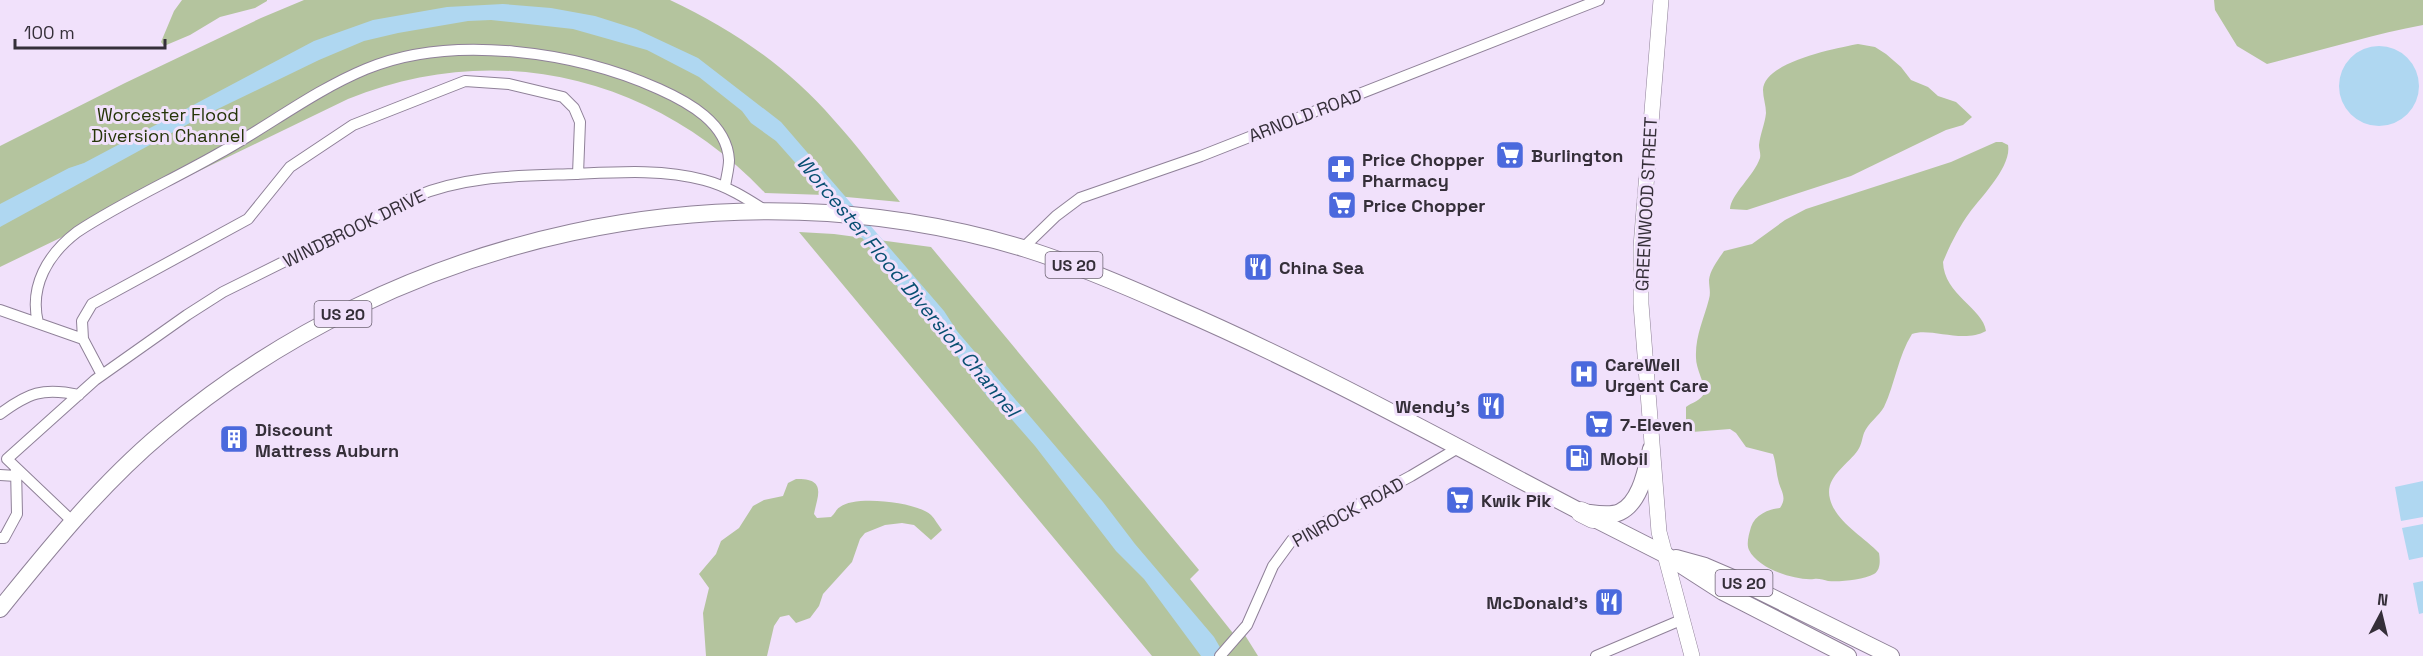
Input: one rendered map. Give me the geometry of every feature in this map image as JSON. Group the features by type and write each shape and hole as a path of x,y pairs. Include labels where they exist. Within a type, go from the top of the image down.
{"main road":[{"name":"GREENWOOD STREET","path":"1661,0 1640,258 1651,449 1659,532 1692,656"},
{"name":"US 20","path":"0,609 72,520 150,443 234,377 297,338 400,286 477,257 562,234 683,215 783,211 879,217 960,232 1023,248 1110,279 1285,357 1664,554 1723,592 1848,656"},
{"path":"1587,515 1607,515 1620,512 1629,505 1638,492 1651,449"},
{"name":"US 20","path":"1664,554 1705,566 1732,578 1891,656"}],"street":[{"name":"ARNOLD ROAD","path":"1023,248 1056,216 1080,198 1201,156 1599,0"},
{"path":"38,323 36,297 43,271 58,248 77,232 217,155 338,83 367,69 404,57 477,50 519,52 596,66 635,78 684,101 711,123 724,143 727,153 725,187"},
{"path":"102,375 83,339 82,321 92,304 248,219 291,168 353,125 465,81 509,84 563,97 574,108 580,122 578,174"},
{"name":"WINDBROOK DRIVE","path":"0,538 4,538 17,514 18,473 7,459 102,375 223,292 421,194 446,185 478,178 642,172 692,177 725,187 766,211"},
{"path":"0,310 83,339"},
{"path":"0,414 27,397 42,391 78,395"},
{"name":"PINROCK ROAD","path":"1223,652 1247,625 1273,566 1292,540 1458,448"},
{"path":"0,475 18,473 72,520"},
{"path":"1596,656 1681,620"}],"green space":[{"path":"182,0 267,1 255,8 220,17 190,35 164,46 161,42 174,11"},
{"name":"Worcester Flood Diversion Channel","path":"304,0 670,0 737,37 778,66 816,100 900,202 825,195 765,193 722,153 675,121 624,96 572,80 517,71 461,72 404,81 348,99 0,267 0,146 125,83"},
{"path":"2214,0 2423,0 2423,25 2267,64 2237,46 2215,10"},
{"path":"1858,44 1875,47 1886,54 1901,67 1911,80 1928,87 1938,96 1956,102 1972,117 1963,125 1946,130 1851,176 1747,210 1730,209 1734,197 1760,158 1759,145 1766,113 1763,90 1766,80 1788,64 1803,58"},
{"path":"1996,142 2008,145 2005,162 1995,181 1962,224 1943,262 1950,283 1978,315 1986,331 1967,336 1928,332 1912,334 1903,351 1884,407 1866,429 1854,456 1830,484 1830,499 1838,515 1879,553 1878,570 1864,578 1828,581 1788,576 1769,568 1754,557 1748,548 1748,542 1751,527 1756,519 1767,511 1780,508 1782,504 1783,497 1773,454 1746,447 1736,433 1730,429 1692,432 1686,426 1686,407 1704,393 1696,362 1696,350 1698,335 1710,296 1709,280 1713,269 1724,251 1752,244 1785,220 1806,209 1951,162"},
{"name":"Worcester Flood Diversion Channel","path":"799,232 834,234 931,247 1199,570 1190,579 1236,637 1243,632 1258,656 1152,656"},
{"path":"796,479 817,485 818,495 814,514 817,518 831,517 839,508 848,503 886,502 924,510 931,515 942,530 931,540 914,525 902,523 885,525 865,533 860,539 852,562 823,594 819,606 810,618 796,623 789,615 780,617 774,626 767,656 706,656 703,613 709,588 699,574 716,554 721,541 739,528 753,506 764,500 783,496 788,483"}],"water":[{"path":"503,4 551,8 595,16 636,29 698,58 781,122 944,311 957,331 1103,502 1135,544 1214,637 1225,656 1201,656 1144,579 1116,551 1035,446 1007,414 990,400 937,329 903,294 864,240 776,141 751,123 742,111 699,77 647,50 573,29 491,20 468,21 364,41 319,60 199,118 0,227 0,204 69,168 84,163 314,41 373,20 447,7"},
{"path":"2379,46 2394,49 2407,58 2416,71 2419,86 2416,101 2407,114 2394,123 2379,126 2364,123 2351,114 2342,101 2339,86 2342,71 2351,58 2364,49"},
{"path":"2423,481 2423,517 2401,521 2395,487"},
{"path":"2423,524 2423,557 2409,560 2402,528"},
{"path":"2423,581 2423,613 2419,614 2413,583"}],"place":[{"name":"Burlington","path":"1510,155"},
{"name":"Price Chopper Pharmacy","path":"1341,169"},
{"name":"Price Chopper","path":"1342,205"},
{"name":"China Sea","path":"1258,267"},
{"name":"CareWell Urgent Care","path":"1584,374"},
{"name":"Wendy's","path":"1491,406"},
{"name":"7-Eleven","path":"1599,424"},
{"name":"Discount Mattress Auburn","path":"234,439"},
{"name":"Mobil","path":"1579,458"},
{"name":"Kwik Pik","path":"1460,500"},
{"name":"McDonald's","path":"1609,602"}]}
